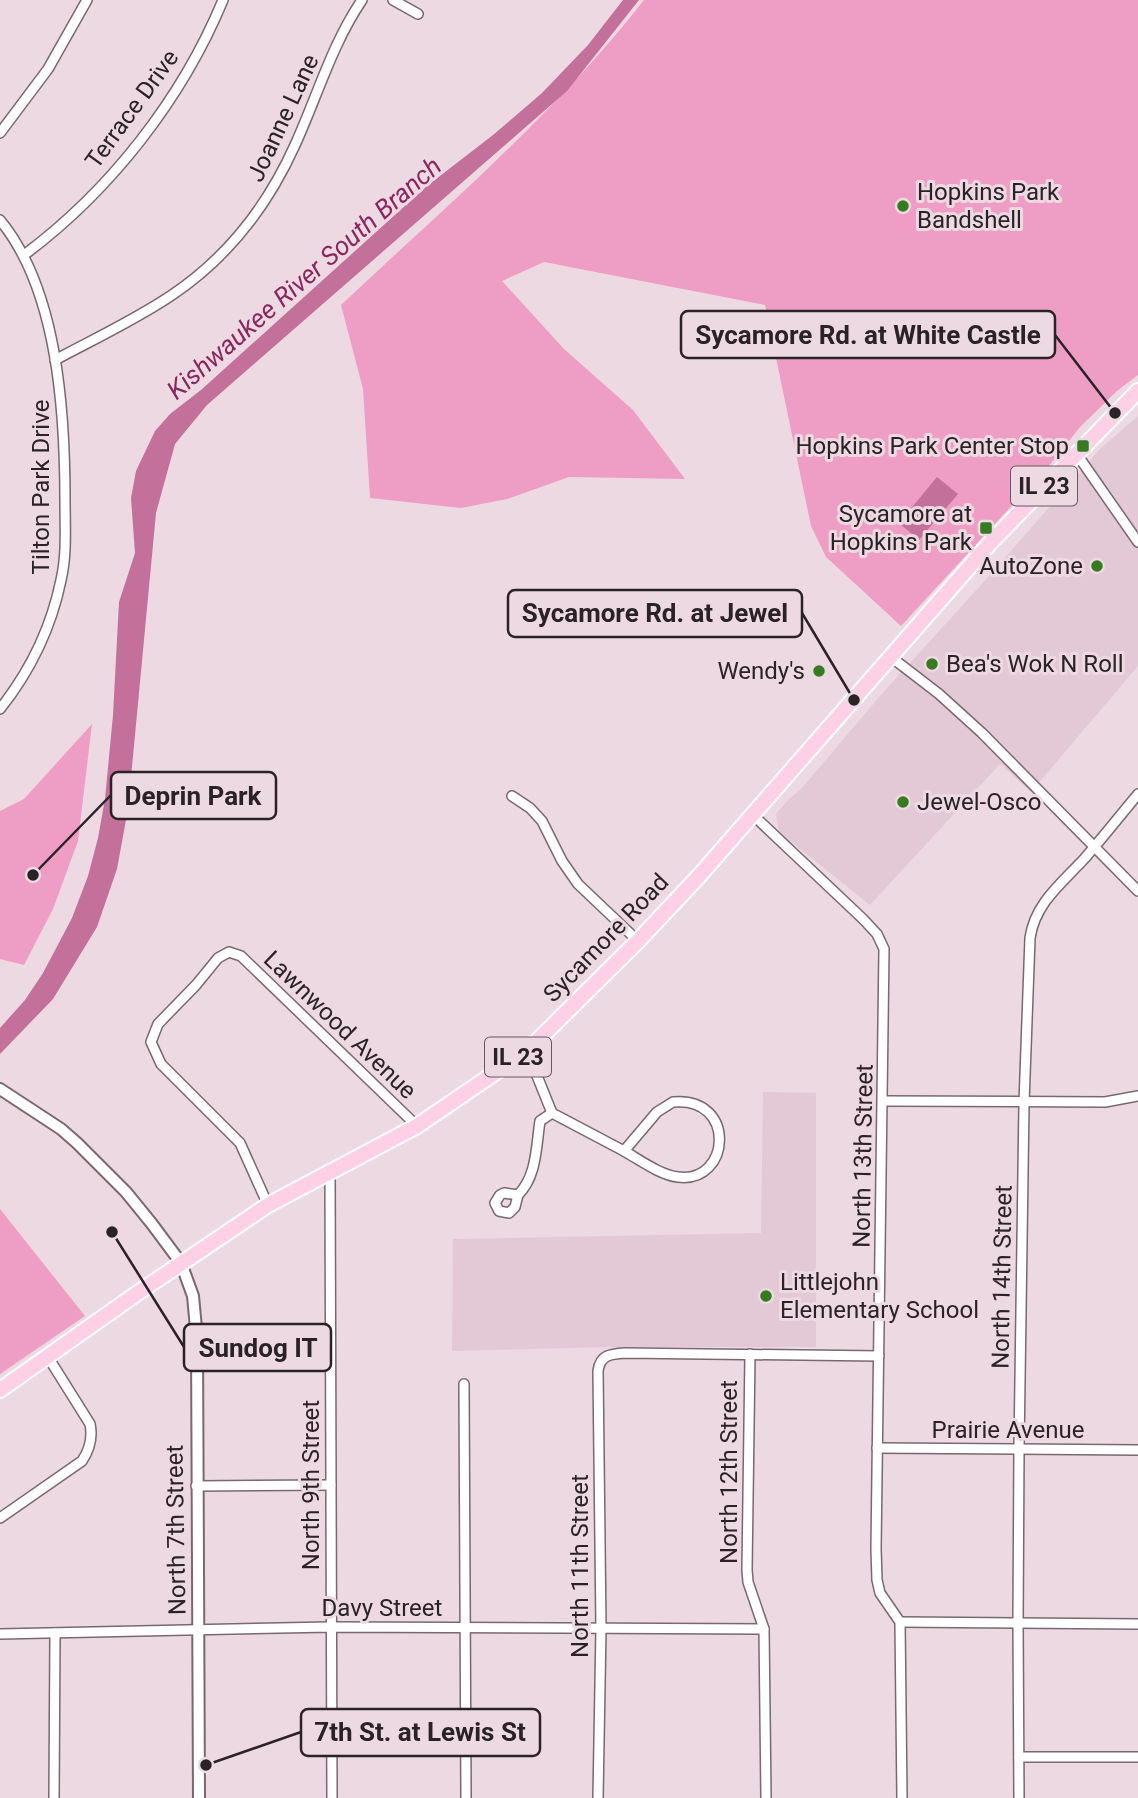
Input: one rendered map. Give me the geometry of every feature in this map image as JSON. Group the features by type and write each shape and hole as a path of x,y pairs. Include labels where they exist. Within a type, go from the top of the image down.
{"main road":[{"name":"Sycamore Road","path":"0,1390 268,1205 417,1126 527,1051 638,941 753,815 954,584 1138,391"}],"street":[{"path":"0,133 48,69 87,0"},
{"name":"Terrace Drive","path":"24,255 78,208 135,146 181,80 223,0"},
{"name":"Joanne Lane","path":"55,360 173,295 201,274 237,237 275,185 296,144 327,69 362,0"},
{"path":"393,0 418,14"},
{"name":"Tilton Park Drive","path":"0,220 24,255 41,305 61,390 65,442 63,570 55,605 43,642 26,675 0,709"},
{"path":"1076,453 1138,542"},
{"path":"891,657 922,680 982,733 1138,891"},
{"name":"North 14th Street","path":"1019,1798 1017,1623 1028,951 1032,925 1051,892 1093,848 1138,794"},
{"path":"512,796 530,808 542,821 573,878 638,941"},
{"name":"North 13th Street","path":"753,815 863,919 880,941 885,961 877,1580 880,1593 900,1622"},
{"name":"Lawnwood Avenue","path":"268,1205 240,1143 161,1064 151,1042 158,1024 225,953 234,952 241,956 417,1126"},
{"path":"527,1051 552,1113 624,1151 673,1176 689,1177 702,1172 714,1161 721,1144 720,1132 706,1110 692,1103 673,1102 657,1112 624,1151"},
{"name":"North 7th Street","path":"0,1089 61,1129 126,1192 181,1263 194,1296 199,1798"},
{"path":"883,1101 1105,1102 1138,1096"},
{"path":"518,1195 531,1176 540,1121 552,1113"},
{"name":"North 9th Street","path":"330,1172 332,1798"},
{"name":"North 11th Street","path":"598,1798 601,1628 600,1362 606,1356 625,1353 750,1354"},
{"path":"750,1354 879,1356"},
{"name":"North 12th Street","path":"750,1354 747,1570 748,1582 764,1629 766,1798"},
{"path":"0,1518 82,1461 89,1451 92,1435 90,1424 48,1357"},
{"path":"464,1384 466,1798"},
{"name":"Prairie Avenue","path":"877,1448 1138,1450"},
{"path":"196,1486 331,1485"},
{"path":"902,1798 900,1622 1138,1624"},
{"name":"Davy Street","path":"0,1634 330,1627 764,1629"},
{"path":"54,1798 55,1633"},
{"path":"1019,1757 1138,1757"}],"shaded area":[{"path":"623,0 639,0 567,91 207,405 175,444 156,513 128,809 117,869 97,927 53,999 0,1054 0,1028 25,1000 43,973 72,918 88,876 98,838 105,799 113,715 119,602 135,553 131,498 136,471 155,431 170,414 201,390 427,186 542,93 588,45"},
{"path":"644,0 1138,0 1138,375 1117,391 1080,427 1053,461 901,626 826,557 811,526 765,305 544,262 502,281 564,349 633,410 685,479 569,477 507,499 461,508 370,498 363,389 341,305 537,120 610,42"},
{"path":"1138,416 1138,666 1031,792 1000,764 870,905 779,832 776,814 802,788 880,696 1100,449"},
{"path":"937,477 958,494 919,540 899,523"},
{"path":"92,724 78,841 53,909 24,965 0,959 0,811 24,799"},
{"path":"763,1092 816,1093 816,1347 609,1347 452,1351 453,1239 761,1233"},
{"path":"0,1209 85,1316 0,1374"}],"place":[{"name":"Hopkins Park Bandshell","path":"903,206"},
{"name":"Sycamore Rd. at White Castle","path":"1115,413"},
{"name":"Hopkins Park Center Stop","path":"1083,446"},
{"name":"Sycamore at Hopkins Park","path":"986,528"},
{"name":"AutoZone","path":"1097,566"},
{"name":"Bea's Wok N Roll","path":"932,664"},
{"name":"Wendy's","path":"819,671"},
{"name":"Sycamore Rd. at Jewel","path":"854,700"},
{"name":"Jewel-Osco","path":"903,802"},
{"name":"Deprin Park","path":"33,875"},
{"name":"Sundog IT","path":"112,1232"},
{"name":"Littlejohn Elementary School","path":"766,1296"},
{"name":"7th St. at Lewis St","path":"206,1765"}],"water label":[{"name":"Kishwaukee River South Branch","path":"304,278"}]}
